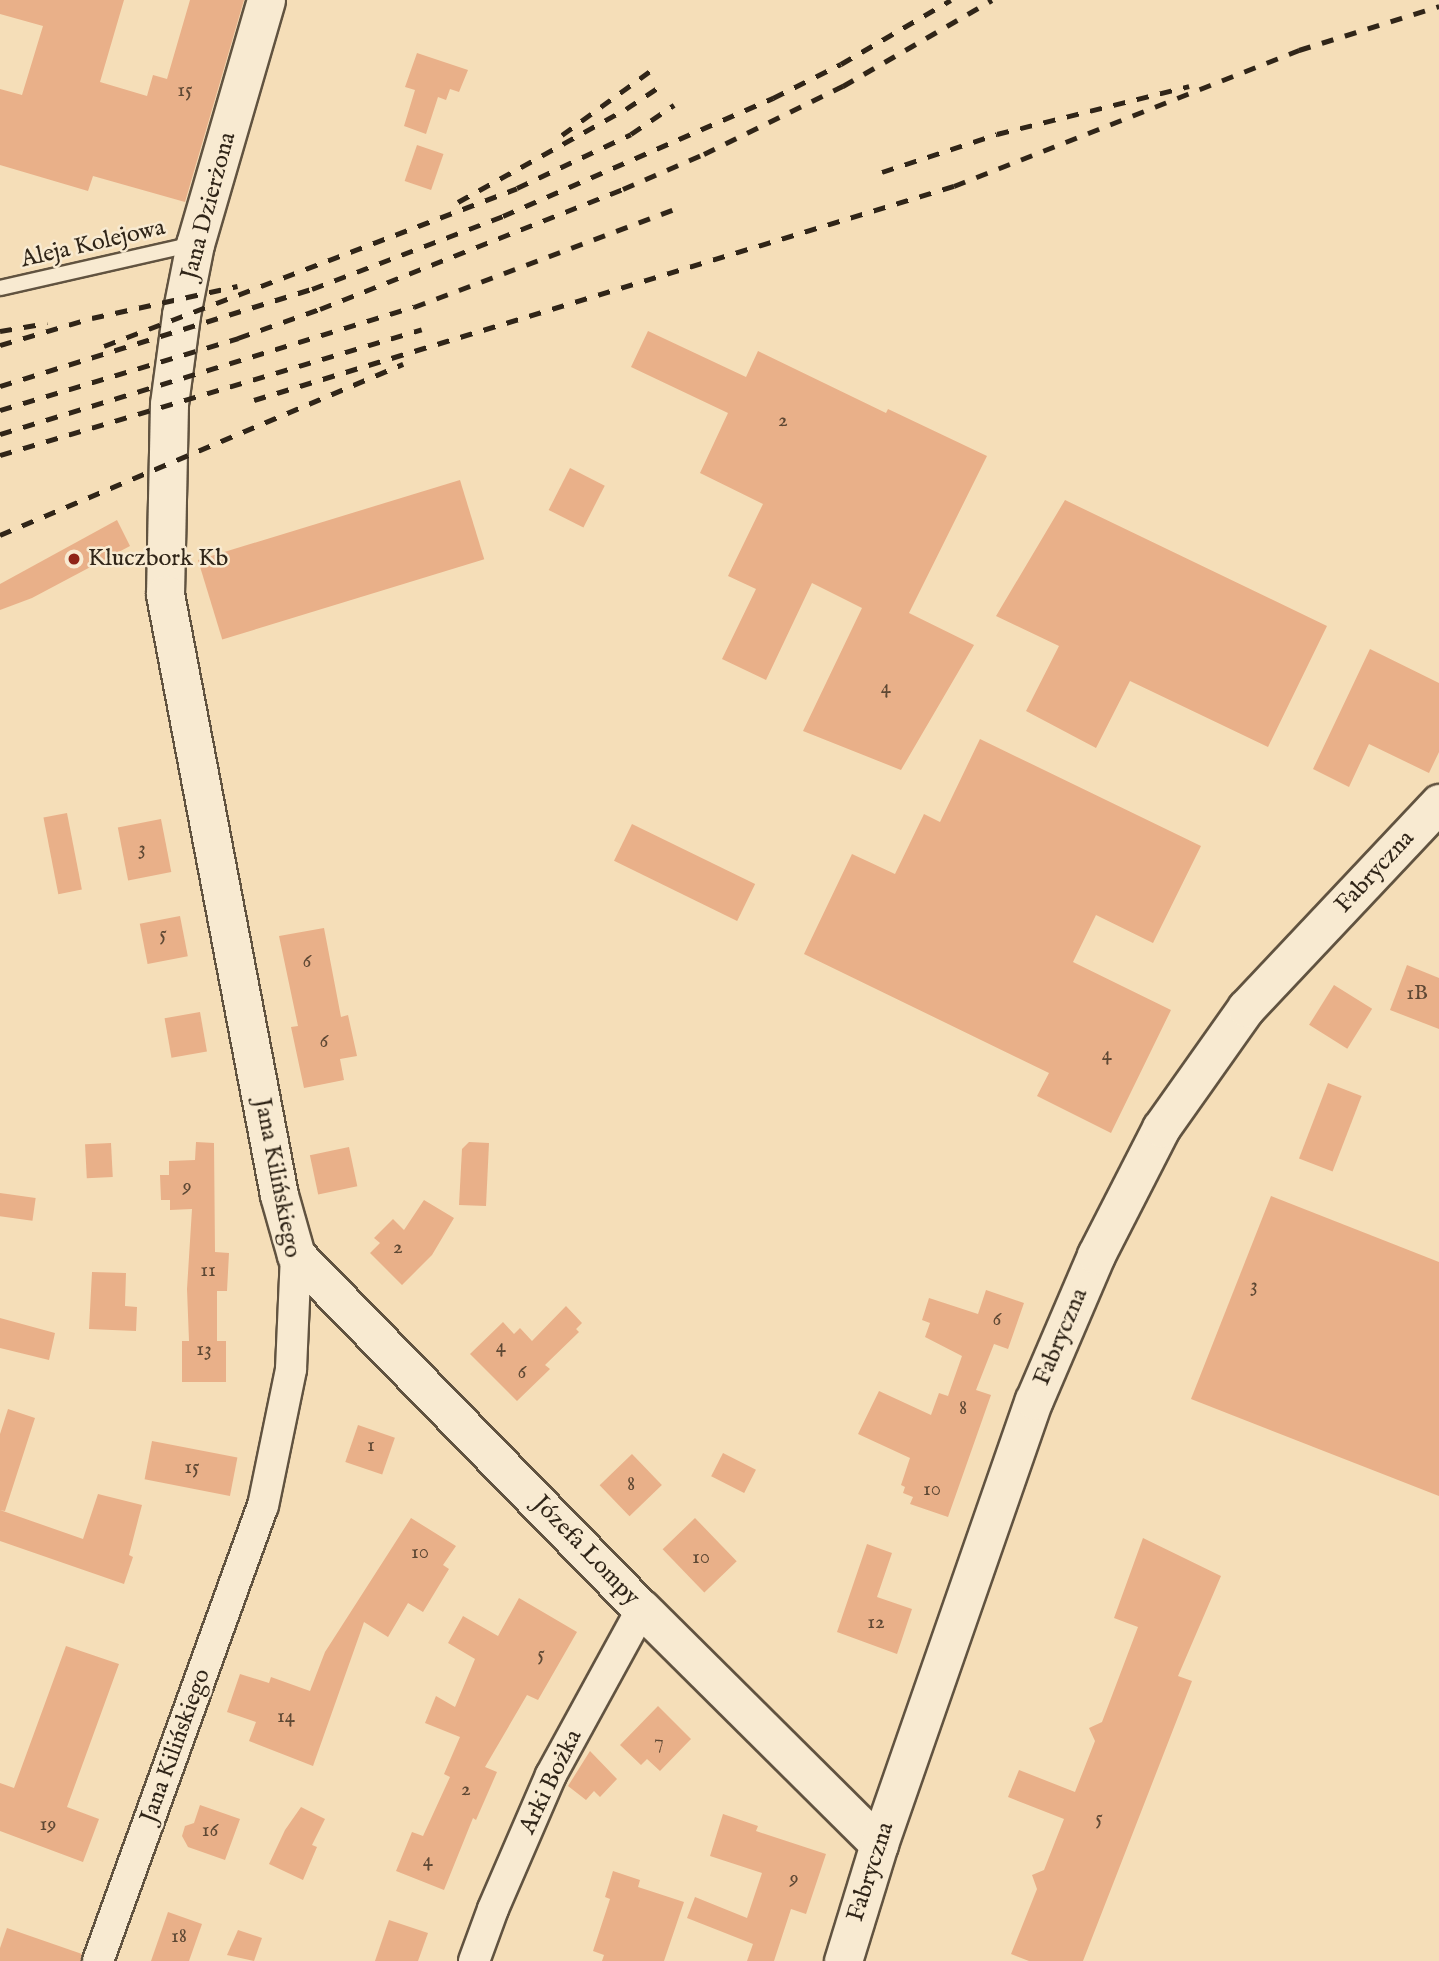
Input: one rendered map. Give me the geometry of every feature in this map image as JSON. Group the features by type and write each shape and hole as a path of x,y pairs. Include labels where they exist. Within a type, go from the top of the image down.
{"street":[{"name":"Jana Dzierżona","path":"169,415 178,332 195,244 266,0"},
{"name":"Jana Kilińskiego","path":"98,1961 262,1506 291,1370 296,1255 279,1195 165,594 169,415"},
{"name":"Fabryczna","path":"843,1961 879,1844 1034,1400 1096,1255 1161,1128 1246,1008 1439,803"},
{"name":"Józefa Lompy","path":"296,1255 642,1609 879,1844"},
{"name":"Arki Bożka","path":"474,1961 493,1909 551,1775 642,1609"}],"lane":[{"name":"Aleja Kolejowa","path":"0,288 195,244"}],"building":[{"path":"0,0 124,0 100,82 147,96 153,75 167,79 190,0 244,0 185,202 93,176 88,191 0,165 0,89 22,95 43,26 0,14"},
{"path":"417,53 468,70 459,92 450,89 446,100 438,97 426,134 404,126 415,90 405,87"},
{"path":"417,145 443,154 431,190 405,181"},
{"path":"648,331 746,377 758,351 886,413 888,409 987,456 909,613 974,645 901,770 803,731 862,608 812,583 766,680 722,659 756,589 728,576 763,504 700,473 728,413 631,367"},
{"path":"570,468 605,486 583,528 549,510"},
{"path":"460,480 484,559 222,639 198,560"},
{"path":"1065,500 1327,626 1268,747 1130,681 1096,748 1026,711 1059,646 996,616"},
{"name":"Kluczbork Kb","path":"117,520 130,546 32,598 0,610 0,584"},
{"path":"1370,649 1439,683 1439,752 1429,773 1369,744 1349,787 1313,769"},
{"path":"980,739 1201,846 1153,943 1096,915 1073,962 1171,1010 1111,1133 1037,1096 1049,1073 804,954 852,854 895,874 924,814 940,822"},
{"path":"67,813 82,890 58,894 43,818"},
{"path":"161,819 171,872 128,880 118,827"},
{"path":"632,824 755,884 737,921 614,861"},
{"path":"180,916 188,956 148,964 140,924"},
{"path":"324,928 341,1017 348,1015 357,1056 340,1059 344,1080 304,1088 291,1027 298,1026 279,936"},
{"path":"1407,965 1439,978 1439,1029 1390,1010"},
{"path":"1334,985 1372,1009 1347,1049 1309,1025"},
{"path":"200,1012 207,1051 171,1058 165,1018"},
{"path":"1328,1083 1362,1096 1333,1172 1299,1159"},
{"path":"196,1142 214,1143 215,1252 229,1253 227,1291 217,1291 217,1341 226,1341 226,1382 182,1382 182,1341 189,1341 187,1289 192,1209 170,1210 170,1200 161,1200 160,1175 169,1175 169,1161 195,1160"},
{"path":"469,1142 489,1143 486,1206 459,1205 462,1149"},
{"path":"111,1143 113,1177 87,1178 85,1144"},
{"path":"349,1147 357,1186 318,1194 310,1155"},
{"path":"0,1193 36,1198 32,1221 0,1216"},
{"path":"1271,1196 1439,1262 1439,1496 1191,1399"},
{"path":"424,1200 454,1218 432,1255 402,1285 370,1253 380,1243 374,1238 393,1219 404,1230"},
{"path":"92,1272 126,1273 125,1306 137,1307 136,1331 89,1329"},
{"path":"986,1290 1024,1303 1008,1349 994,1344 976,1390 991,1395 948,1517 910,1504 913,1497 903,1493 905,1487 901,1485 910,1458 858,1434 879,1391 931,1415 939,1393 948,1396 962,1356 925,1337 930,1323 922,1320 929,1298 978,1314"},
{"path":"566,1306 582,1323 576,1329 579,1332 545,1365 550,1369 517,1401 470,1354 503,1322 514,1334 520,1328 532,1341"},
{"path":"0,1318 55,1333 49,1360 0,1348"},
{"path":"8,1409 35,1418 5,1511 0,1510 0,1434"},
{"path":"358,1425 395,1438 382,1475 345,1462"},
{"path":"152,1441 237,1458 230,1496 145,1479"},
{"path":"723,1453 756,1470 744,1493 711,1476"},
{"path":"632,1454 662,1485 630,1516 600,1485"},
{"path":"98,1494 142,1505 129,1555 133,1557 124,1584 0,1541 0,1510 83,1539"},
{"path":"411,1518 456,1546 443,1565 449,1569 423,1612 408,1603 388,1637 364,1622 313,1766 249,1741 256,1722 227,1712 240,1674 269,1683 271,1677 310,1691 325,1652"},
{"path":"695,1518 737,1561 704,1592 663,1549"},
{"path":"1143,1538 1221,1576 1178,1676 1192,1681 1083,1961 1029,1961 1011,1954 1037,1889 1032,1875 1044,1870 1064,1819 1008,1797 1019,1770 1075,1792 1095,1741 1089,1728 1102,1722 1138,1627 1114,1618"},
{"path":"867,1544 892,1553 877,1597 912,1609 897,1654 837,1632"},
{"path":"519,1598 577,1632 538,1700 527,1695 485,1767 497,1772 476,1820 473,1818 444,1890 396,1871 412,1832 423,1836 450,1777 444,1774 460,1737 425,1723 436,1696 455,1707 475,1659 448,1643 463,1616 498,1636"},
{"path":"66,1646 119,1664 67,1807 99,1819 83,1862 0,1831 0,1783 14,1788"},
{"path":"658,1706 691,1739 660,1771 647,1759 641,1765 620,1745"},
{"path":"590,1751 617,1779 600,1797 594,1791 586,1800 568,1786"},
{"path":"200,1805 240,1819 225,1860 188,1847 182,1836 185,1826 194,1823"},
{"path":"301,1807 325,1819 312,1845 317,1847 303,1880 269,1864 285,1830"},
{"path":"723,1814 758,1826 756,1831 826,1854 806,1914 791,1909 774,1961 747,1961 753,1944 687,1918 695,1897 747,1918 762,1873 710,1856"},
{"path":"613,1871 640,1880 638,1887 684,1902 664,1961 602,1961 604,1955 593,1951 610,1899 605,1897"},
{"path":"168,1912 202,1924 189,1961 151,1961"},
{"path":"389,1920 428,1933 418,1961 375,1961"},
{"path":"7,1928 82,1954 81,1961 0,1961 0,1948"},
{"path":"238,1930 262,1938 254,1961 227,1955"}],"railway":[{"path":"0,386 312,289 503,216 773,98 841,64 951,0"},
{"path":"0,410 238,338 320,309 623,189 704,154 843,86 992,0"},
{"path":"254,400 954,186 1299,50 1439,6"},
{"path":"562,135 650,71"},
{"path":"458,202 626,109 662,85"},
{"path":"882,172 997,134 1189,86"},
{"path":"104,346 517,188 631,134 674,105"},
{"path":"0,434 414,307 672,210"},
{"path":"0,345 92,318 238,286"},
{"path":"0,331 47,323"},
{"path":"0,455 422,329"},
{"path":"0,535 403,364"}],"place":[{"name":"Kluczbork Kb","path":"74,559"}]}
